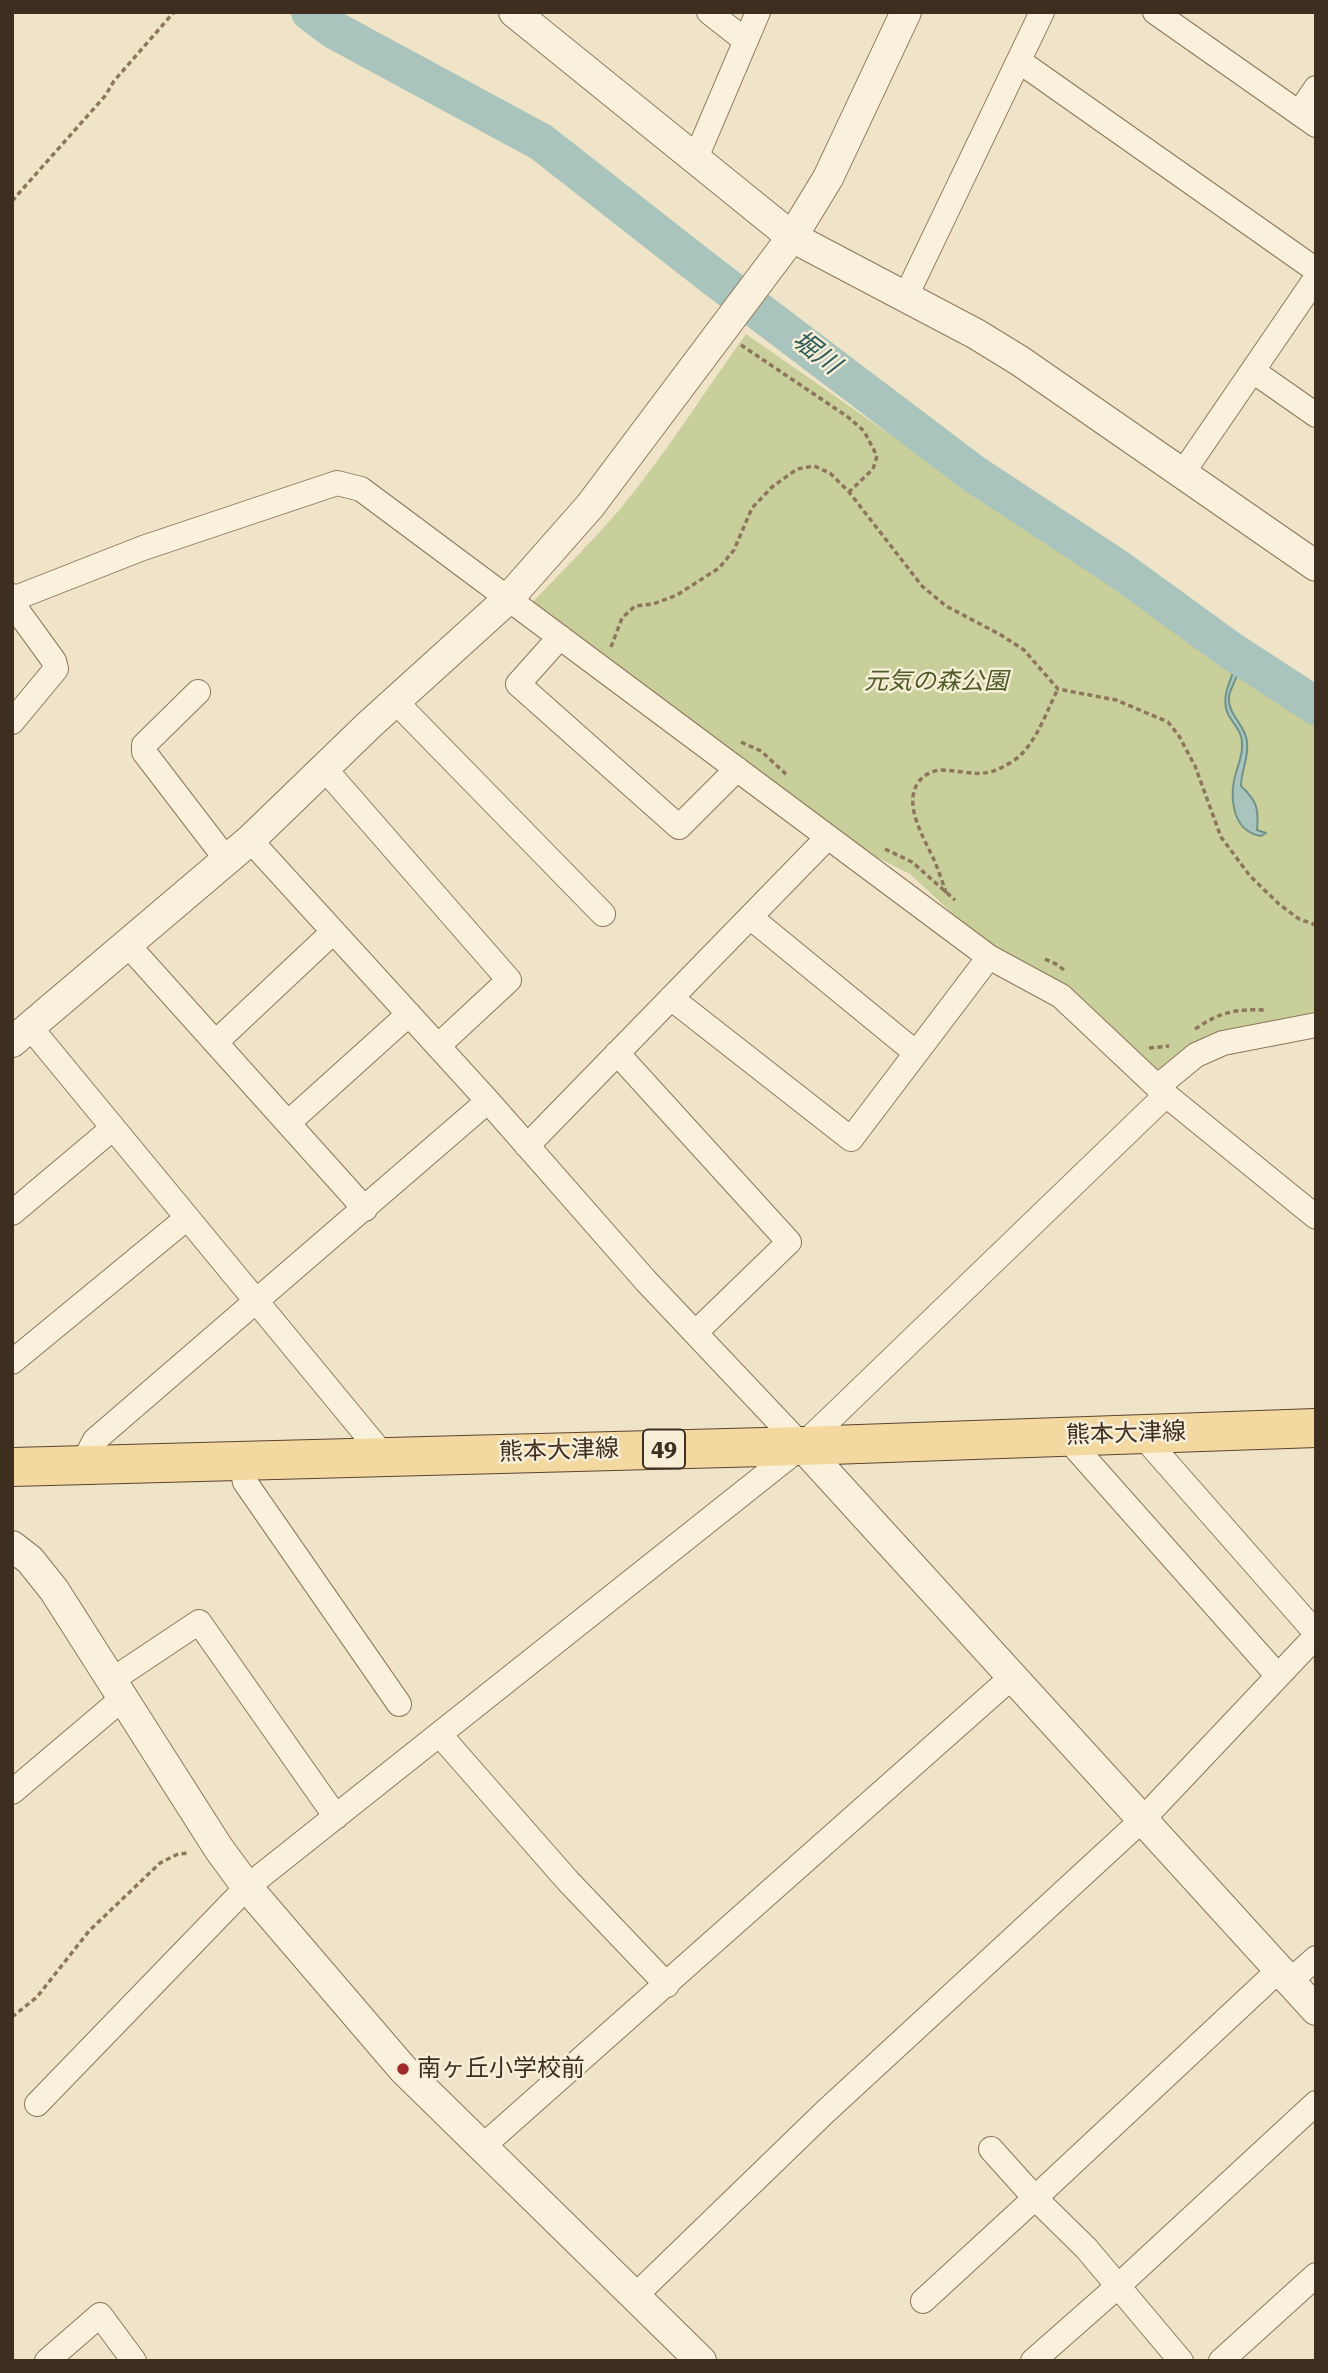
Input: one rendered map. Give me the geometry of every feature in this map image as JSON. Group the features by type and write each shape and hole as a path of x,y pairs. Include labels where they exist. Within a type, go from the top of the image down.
{"main road":[{"name":"熊本大津線","path":"12,1467 802,1446 1316,1428"}],"street":[{"path":"514,12 792,237 976,334 1020,361 1316,566"},
{"path":"709,12 746,41"},
{"path":"695,160 758,12"},
{"path":"384,1456 113,1128 21,1034 250,840 395,701 508,599 590,506 792,237 828,178 906,12"},
{"path":"906,296 1042,12"},
{"path":"1155,12 1307,119 1316,88"},
{"path":"1019,61 1316,270"},
{"path":"1182,474 1316,278"},
{"path":"1253,371 1316,415"},
{"path":"12,722 55,669 54,661 18,610 15,597 143,548 337,483 361,488 989,957 1061,996 1161,1091 1316,1217"},
{"path":"560,637 518,684 679,827 737,769"},
{"path":"198,692 144,745 144,752 226,859"},
{"path":"395,701 603,914"},
{"path":"324,768 509,980 438,1046"},
{"path":"527,1146 828,837"},
{"path":"250,840 488,1101 646,1281 802,1446 1316,2010"},
{"path":"750,917 916,1053"},
{"path":"215,1042 333,932"},
{"path":"127,944 365,1209"},
{"path":"671,998 851,1139 989,957"},
{"path":"288,1123 409,1014"},
{"path":"37,2104 247,1887 802,1446 1196,1055 1223,1043 1316,1025"},
{"path":"618,1053 789,1242 695,1333"},
{"path":"82,1465 95,1440 488,1101"},
{"path":"12,1213 113,1128"},
{"path":"12,1362 187,1218"},
{"path":"635,2296 834,2104 1143,1819 1316,1634 1141,1434"},
{"path":"1065,1436 1278,1676"},
{"path":"240,1460 244,1482 400,1704"},
{"path":"12,1546 30,1560 54,1590 219,1849 247,1887 403,2069 701,2361"},
{"path":"12,1792 117,1689 199,1622 336,1817"},
{"path":"482,2147 1013,1676"},
{"path":"440,1735 568,1881 667,1985"},
{"path":"923,2301 1284,1976 1316,1958"},
{"path":"1033,2361 1316,2103"},
{"path":"991,2149 1035,2198 1086,2248 1181,2361"},
{"path":"1221,2361 1316,2275"},
{"path":"47,2361 100,2315 134,2361"}],"path":[{"path":"12,201 105,96 174,12"},
{"path":"723,330 848,416 864,431 877,456 873,469 849,492"},
{"path":"609,656 612,640 622,618 635,606 653,604 677,595 719,568 734,550 752,508 772,487 797,469 814,467 830,473 849,492 922,586 946,606 1024,650 1058,689 1116,700 1168,722 1180,736 1195,766 1221,837 1250,876 1279,904 1299,919 1316,925"},
{"path":"947,894 913,808 914,788 923,776 938,770 976,775 996,770 1015,760 1029,744 1058,689"},
{"path":"738,741 761,751 794,782"},
{"path":"883,848 912,862 957,902"},
{"path":"1039,957 1058,965 1074,978"},
{"path":"1191,1031 1215,1016 1245,1010 1277,1010"},
{"path":"1139,1047 1157,1049 1175,1045"},
{"path":"12,2017 37,1997 89,1931 160,1863 178,1854 219,1849"}],"green space":[{"name":"元気の森公園","path":"746,334 921,456 1065,547 1215,661 1316,723 1316,1021 1222,1040 1159,1081 983,942 910,874 831,834 758,769 707,741 528,607 598,534 637,488"}],"water":[{"path":"1233,673 1237,675 1229,703 1247,742 1241,786 1256,806 1257,830 1266,833 1261,836 1243,827 1234,810 1234,779 1241,756 1242,739 1226,708 1226,696"}],"waterway":[{"name":"堀川","path":"310,12 334,30 541,142 711,275 974,474 1117,568 1230,650 1316,706"}],"place":[{"name":"南ヶ丘小学校前","path":"403,2069"}]}
